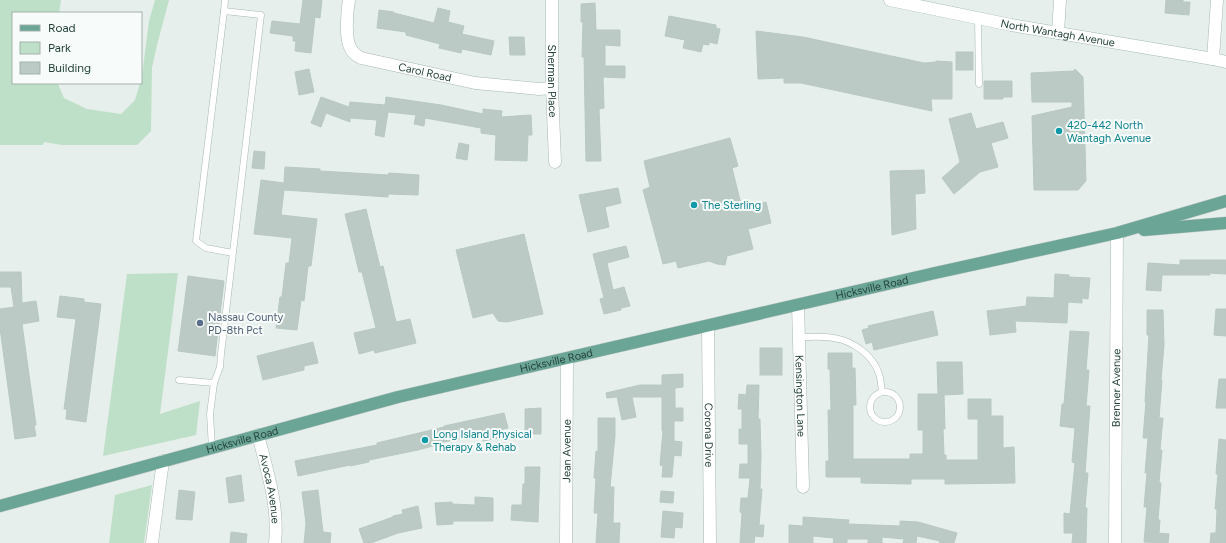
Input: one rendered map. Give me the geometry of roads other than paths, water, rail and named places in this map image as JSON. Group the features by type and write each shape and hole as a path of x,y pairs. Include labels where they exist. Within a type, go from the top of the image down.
{"main road":[{"name":"Hicksville Road","path":"0,506 398,398 935,273 1117,233 1226,201"},
{"name":"Hicksville Road","path":"1117,233 1226,223"}],"street":[{"name":"Carol Road","path":"349,0 347,17 349,46 354,54 361,58 475,83 539,89 552,88"},
{"name":"Sherman Place","path":"552,0 552,88 555,162"},
{"name":"North Wantagh Avenue","path":"890,0 903,1 978,19 1226,62"},
{"path":"1058,33 1060,0"},
{"path":"1214,59 1217,0"},
{"name":"Brenner Avenue","path":"1115,543 1117,233"},
{"name":"Kensington Lane","path":"798,305 803,487"},
{"name":"Corona Drive","path":"708,326 710,543"},
{"name":"Jean Avenue","path":"566,543 567,359"},
{"name":"Avoca Avenue","path":"258,435 275,509 276,535 274,543"},
{"path":"152,543 163,461"}],"lane":[{"path":"226,0 196,241 206,248 233,252"},
{"path":"212,448 210,414 214,383 220,367 261,15 224,11"},
{"path":"978,19 979,84"},
{"path":"800,337 833,338 844,340 858,348 869,356 877,368 880,375 882,392"},
{"path":"179,380 214,383"},
{"path":"882,392 892,394 899,401 900,406 898,416 894,420 886,423 875,419 870,411 871,401 882,392"}],"place":[{"name":"420-442 North Wantagh Avenue","path":"1059,131"},
{"name":"The Sterling","path":"694,205"},
{"name":"Nassau County PD-8th Pct","path":"200,323"},
{"name":"Long Island Physical Therapy & Rehab","path":"425,440"}]}
